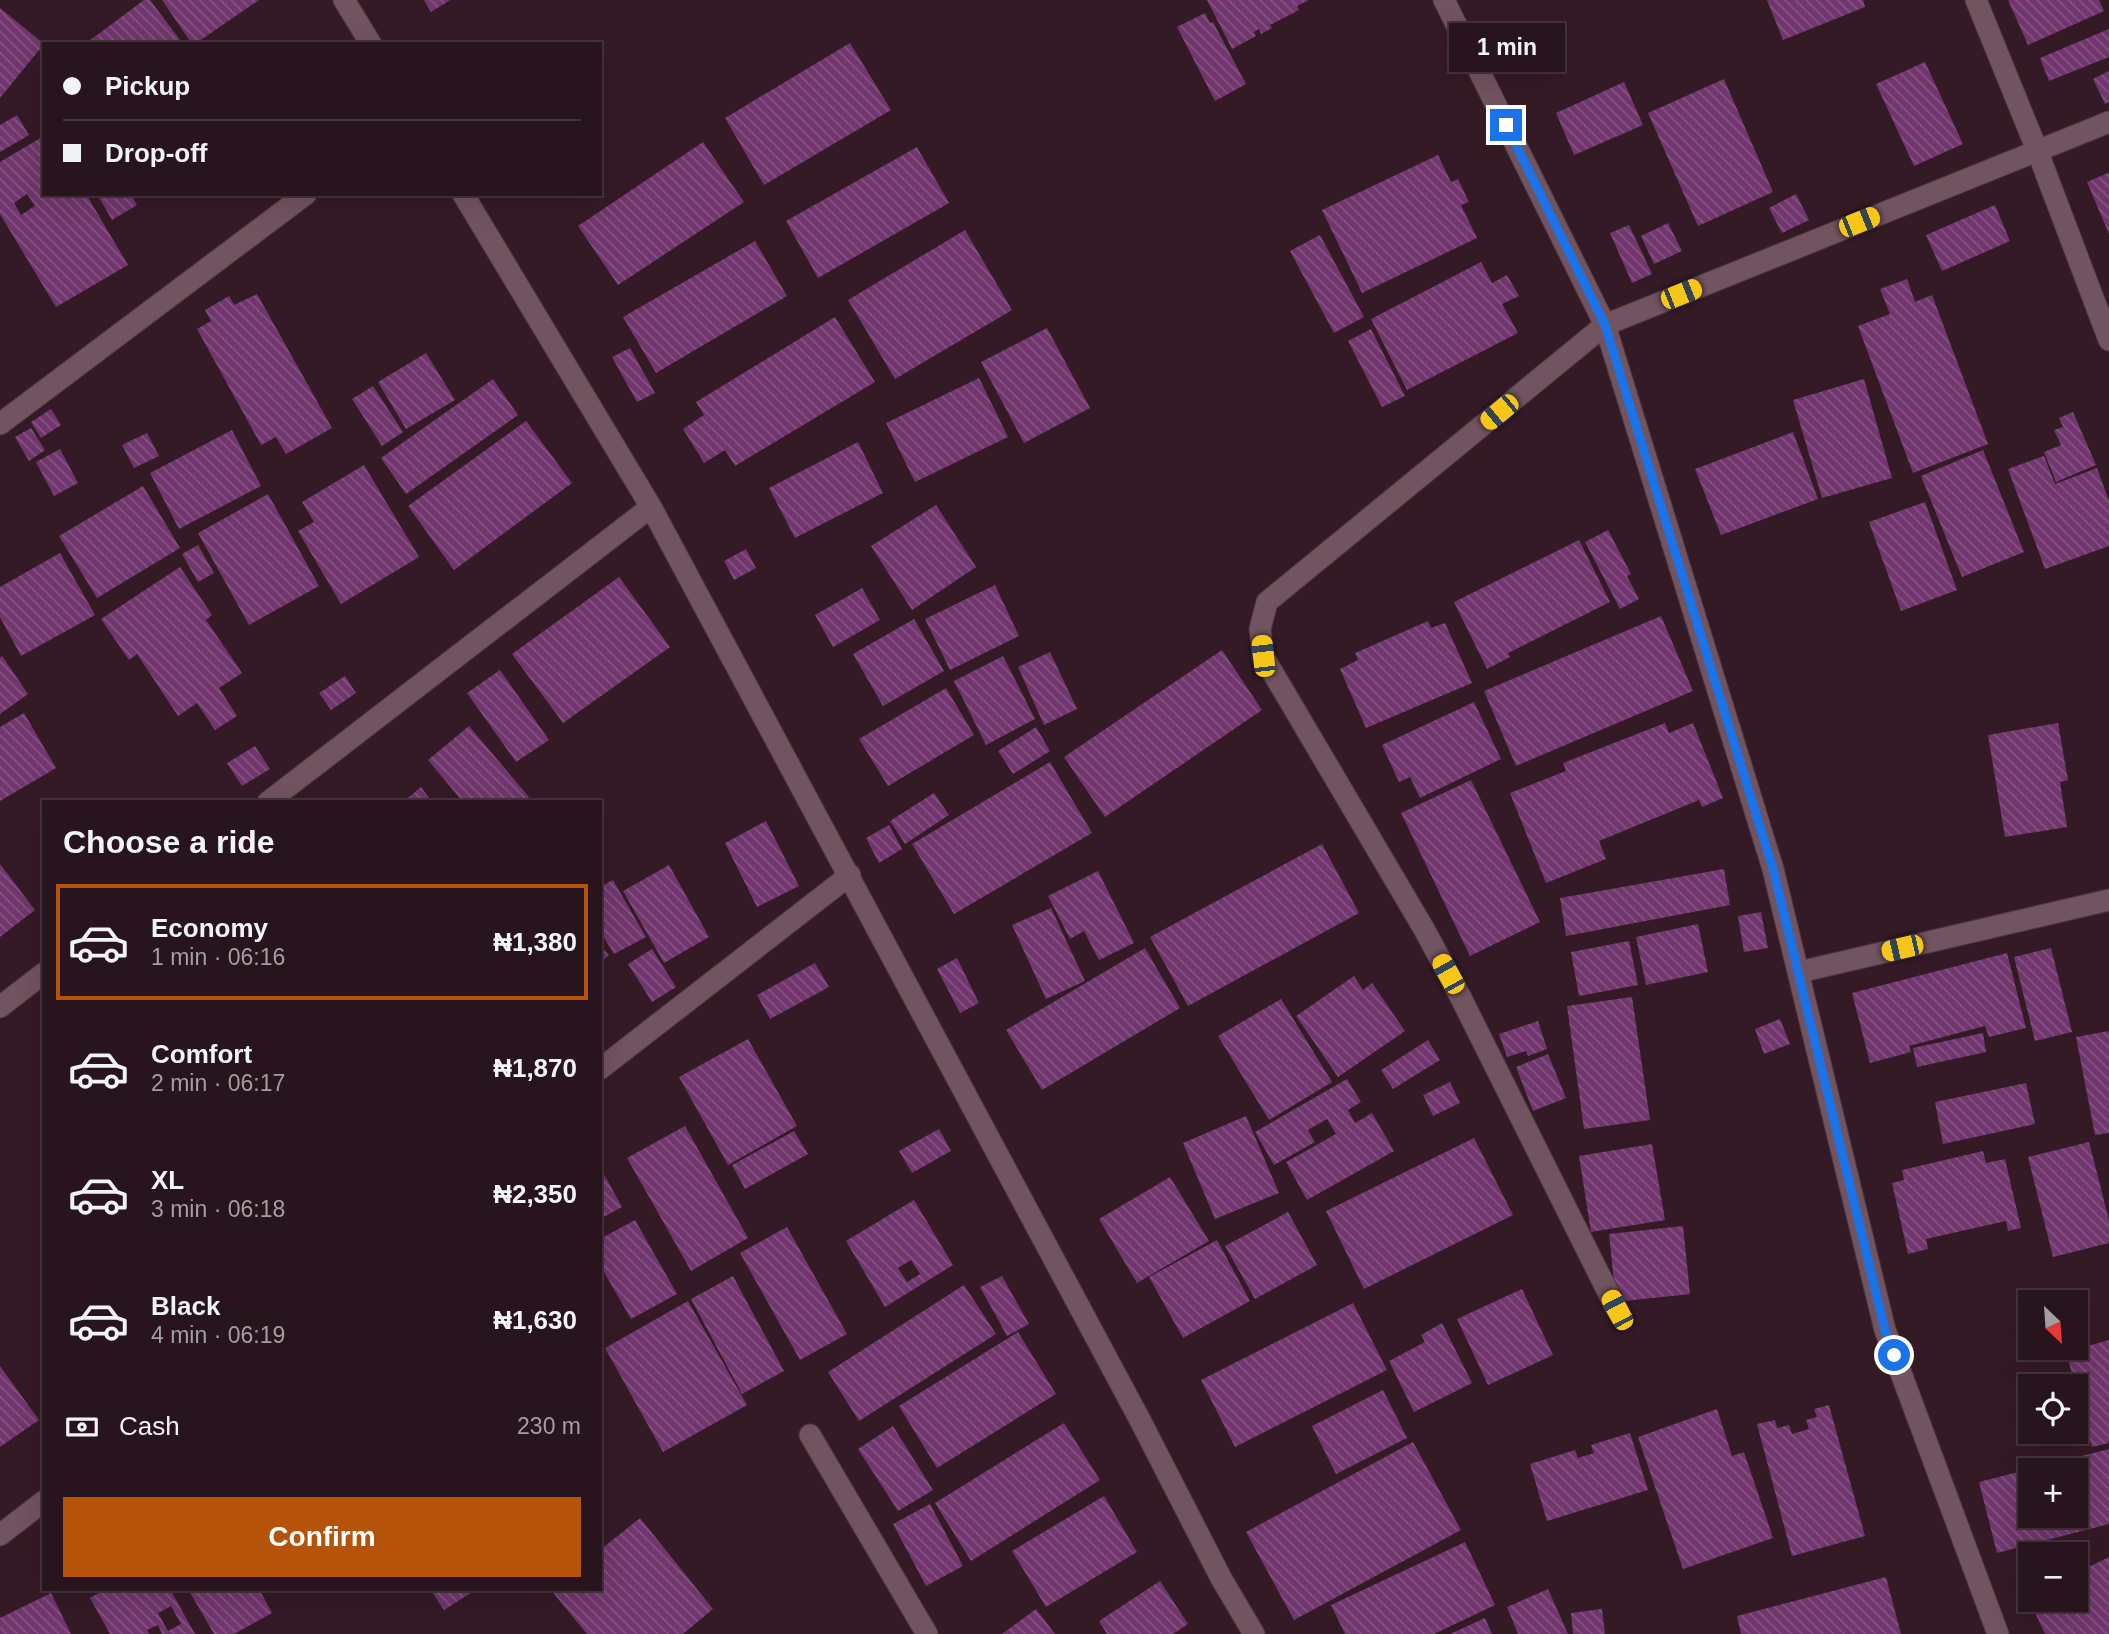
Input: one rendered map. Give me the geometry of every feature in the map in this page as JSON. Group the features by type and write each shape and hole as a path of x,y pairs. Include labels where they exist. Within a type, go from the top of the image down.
{"street":[{"path":"344,0 370,42"},
{"path":"1444,0 1605,325 1773,869 1885,1330 1998,1634"},
{"path":"1976,0 2037,150 2109,340"},
{"path":"1617,1310 1454,985 1263,656 1260,629 1267,602 1605,325 2109,122"},
{"path":"0,424 303,196"},
{"path":"464,196 652,507 1140,1420 1221,1578 1254,1634"},
{"path":"271,800 652,507"},
{"path":"602,1067 850,875"},
{"path":"1799,972 2109,900"},
{"path":"0,1007 42,975"},
{"path":"810,1435 927,1634"},
{"path":"0,1535 42,1503"}],"building":[{"path":"144,0 150,0 182,42 88,42"},
{"path":"162,0 259,0 198,42 191,42"},
{"path":"424,0 450,0 431,12"},
{"path":"1207,0 1309,0 1297,6 1299,10 1270,25 1272,28 1261,34 1259,29 1254,32 1256,36 1232,49"},
{"path":"1767,0 1863,0 1865,7 1783,40"},
{"path":"2008,0 2099,0 2104,11 2028,45"},
{"path":"0,8 42,42 42,46 0,98"},
{"path":"1205,13 1210,23 1213,22 1246,84 1215,101 1177,27"},
{"path":"2109,29 2109,57 2049,81 2040,58"},
{"path":"850,43 891,110 764,185 725,118"},
{"path":"1925,62 1963,144 1914,166 1876,84"},
{"path":"2109,71 2109,102 2105,104 2093,79"},
{"path":"1724,79 1773,192 1698,226 1648,113"},
{"path":"1624,82 1643,125 1574,155 1556,113"},
{"path":"17,115 29,135 0,152 0,125"},
{"path":"42,137 42,196 87,196 128,265 56,307 0,214 0,162","holes":["27,194 35,206 21,215 14,203"]},
{"path":"703,142 744,202 618,285 578,226"},
{"path":"917,147 949,203 818,278 786,221"},
{"path":"1438,155 1451,182 1458,179 1469,202 1461,205 1477,238 1362,293 1322,210"},
{"path":"2109,174 2109,234 2087,182"},
{"path":"1796,194 1809,220 1782,233 1769,208"},
{"path":"98,196 132,196 137,205 112,220"},
{"path":"1995,205 2010,241 1942,271 1926,235"},
{"path":"1668,223 1682,251 1654,264 1641,236"},
{"path":"1629,225 1652,274 1632,283 1610,233"},
{"path":"965,230 1012,310 895,379 848,300"},
{"path":"1320,235 1364,317 1334,333 1290,251"},
{"path":"755,241 787,296 656,373 623,317"},
{"path":"1481,262 1492,283 1507,275 1519,296 1502,304 1518,333 1407,390 1371,319"},
{"path":"1907,279 1915,302 1932,295 1988,444 1913,473 1858,326 1890,314 1880,289"},
{"path":"257,294 332,428 286,454 276,437 261,445 197,329 211,321 205,310 229,296 234,305"},
{"path":"835,317 875,382 735,466 725,450 704,463 683,429 704,415 696,402"},
{"path":"1047,328 1090,408 1024,443 981,362"},
{"path":"1371,329 1405,396 1382,407 1348,341"},
{"path":"630,348 655,393 637,402 612,357"},
{"path":"426,353 455,400 406,429 378,382"},
{"path":"979,378 1008,437 915,482 886,423"},
{"path":"493,379 518,415 406,494 381,458"},
{"path":"1864,379 1892,478 1822,498 1793,400"},
{"path":"373,386 403,432 382,446 352,399"},
{"path":"51,409 61,425 41,438 31,422"},
{"path":"2073,412 2096,465 2056,482 2044,452 2061,445 2054,430 2063,427 2059,418"},
{"path":"526,421 572,483 454,570 408,506"},
{"path":"31,428 45,450 29,461 15,437"},
{"path":"232,430 261,486 179,529 150,473"},
{"path":"1793,432 1818,499 1721,535 1695,469"},
{"path":"147,433 159,456 134,468 122,445"},
{"path":"858,442 883,493 795,538 769,488"},
{"path":"60,449 78,483 54,496 36,462"},
{"path":"1983,450 2024,552 1962,577 1921,476"},
{"path":"2044,456 2055,484 2097,468 2109,501 2109,546 2045,569 2008,469"},
{"path":"364,465 419,557 341,604 298,531 314,522 302,502"},
{"path":"143,486 180,548 97,598 59,536"},
{"path":"268,494 319,586 249,625 198,533"},
{"path":"1925,502 1957,590 1901,611 1869,522"},
{"path":"936,505 976,567 912,610 871,546"},
{"path":"1608,530 1631,574 1627,576 1639,599 1620,609 1585,542"},
{"path":"1579,540 1610,602 1508,653 1510,657 1487,669 1454,602"},
{"path":"198,545 214,573 198,582 182,554"},
{"path":"746,549 756,568 734,580 724,561"},
{"path":"60,553 95,615 21,656 0,617 0,587"},
{"path":"180,567 212,615 206,620 242,673 219,688 237,716 215,730 197,703 178,716 137,654 129,660 101,619"},
{"path":"619,577 670,647 563,723 512,654"},
{"path":"995,585 1019,636 950,670 925,619"},
{"path":"862,588 880,620 833,647 815,615"},
{"path":"1661,616 1693,691 1516,766 1484,691"},
{"path":"914,619 944,671 883,706 853,654"},
{"path":"1428,621 1431,628 1445,623 1472,683 1366,728 1340,669 1358,660 1355,653"},
{"path":"1222,650 1262,710 1105,817 1064,757"},
{"path":"1050,652 1077,709 1044,725 1018,667"},
{"path":"2,656 28,694 0,714 0,658"},
{"path":"1003,656 1035,719 986,745 954,681"},
{"path":"500,670 549,740 516,762 467,693"},
{"path":"345,676 356,693 331,710 319,693"},
{"path":"946,688 974,735 888,786 859,739"},
{"path":"1474,702 1501,759 1420,798 1410,777 1399,782 1382,745"},
{"path":"24,713 56,768 0,801 0,727"},
{"path":"1665,723 1669,733 1693,723 1723,798 1702,807 1699,800 1599,841 1606,859 1546,883 1510,793 1566,771 1563,763"},
{"path":"2058,723 2068,780 2060,782 2067,827 2005,837 1988,735"},
{"path":"469,726 529,797 526,800 461,800 428,760"},
{"path":"1036,727 1050,751 1013,774 998,751"},
{"path":"255,746 270,769 242,786 227,763"},
{"path":"1050,762 1092,833 954,914 912,844"},
{"path":"1471,780 1540,922 1470,956 1401,813"},
{"path":"421,787 431,800 405,800"},
{"path":"934,793 949,815 905,844 890,821"},
{"path":"766,821 799,886 757,907 725,843"},
{"path":"889,825 902,849 879,863 866,838"},
{"path":"1322,844 1359,913 1188,1006 1150,937"},
{"path":"0,864 35,910 0,937"},
{"path":"669,865 709,937 664,963 623,891"},
{"path":"1724,869 1730,905 1566,936 1560,898"},
{"path":"1098,871 1134,943 1099,960 1084,931 1070,939 1048,896"},
{"path":"613,880 646,937 614,954 602,934 602,886"},
{"path":"1051,908 1085,981 1046,999 1012,925"},
{"path":"1761,912 1768,948 1744,952 1738,916"},
{"path":"1698,924 1708,972 1646,985 1636,937"},
{"path":"1629,941 1638,985 1579,996 1571,952"},
{"path":"602,948 609,955 602,961"},
{"path":"1145,948 1180,1008 1042,1090 1006,1030"},
{"path":"2051,948 2072,1032 2035,1041 2014,957"},
{"path":"652,949 676,987 652,1002 628,964"},
{"path":"2007,953 2026,1028 1989,1037 1985,1026 1909,1046 1911,1052 1870,1063 1852,993"},
{"path":"957,958 979,1003 960,1013 937,969"},
{"path":"815,963 829,987 770,1019 757,995"},
{"path":"1354,976 1363,990 1372,983 1405,1031 1338,1077 1296,1016"},
{"path":"1632,997 1650,1120 1584,1129 1567,1006"},
{"path":"1281,999 1332,1082 1269,1120 1218,1036"},
{"path":"1780,1019 1790,1044 1764,1054 1755,1029"},
{"path":"1538,1021 1547,1049 1528,1056 1526,1051 1507,1057 1499,1034"},
{"path":"2109,1031 2109,1133 2095,1135 2076,1037"},
{"path":"1983,1033 1986,1052 1917,1067 1913,1048"},
{"path":"748,1039 797,1126 728,1165 679,1077"},
{"path":"1428,1040 1440,1060 1393,1089 1381,1070"},
{"path":"1548,1054 1566,1098 1533,1111 1516,1067"},
{"path":"1347,1079 1361,1102 1348,1110 1355,1123 1372,1113 1394,1151 1307,1200 1286,1162 1336,1134 1327,1119 1308,1130 1315,1142 1274,1165 1255,1132"},
{"path":"1450,1082 1460,1103 1433,1116 1423,1095"},
{"path":"2026,1083 2035,1124 1943,1144 1935,1102"},
{"path":"1246,1116 1279,1193 1215,1219 1183,1143"},
{"path":"685,1126 748,1238 691,1271 627,1158"},
{"path":"939,1129 951,1151 912,1173 899,1151"},
{"path":"794,1131 808,1154 745,1189 732,1165"},
{"path":"1474,1138 1513,1215 1364,1289 1326,1211"},
{"path":"2089,1142 2109,1220 2109,1243 2053,1257 2028,1157"},
{"path":"1652,1144 1665,1220 1591,1232 1579,1156"},
{"path":"1983,1151 1986,1163 2005,1159 2021,1228 2008,1231 2006,1221 1926,1239 1928,1249 1908,1254 1892,1183 1904,1180 1902,1170"},
{"path":"602,1171 622,1207 602,1218"},
{"path":"1170,1177 1209,1241 1137,1283 1099,1219"},
{"path":"914,1200 953,1265 885,1307 846,1241","holes":["911,1260 920,1274 907,1282 898,1268"]},
{"path":"1288,1212 1317,1265 1255,1299 1225,1246"},
{"path":"635,1220 677,1294 631,1319 602,1268 602,1238"},
{"path":"1683,1226 1690,1294 1616,1302 1609,1234"},
{"path":"787,1227 847,1334 800,1360 740,1253"},
{"path":"1217,1240 1250,1301 1183,1338 1149,1277"},
{"path":"733,1276 784,1371 742,1394 691,1299"},
{"path":"1002,1276 1029,1324 1007,1336 980,1287"},
{"path":"964,1285 996,1334 859,1421 828,1372"},
{"path":"1522,1289 1553,1355 1488,1385 1457,1319"},
{"path":"688,1301 747,1405 663,1452 605,1348"},
{"path":"1353,1303 1387,1370 1235,1447 1201,1380"},
{"path":"1442,1323 1472,1383 1414,1412 1389,1361 1425,1342 1421,1335"},
{"path":"1018,1332 1056,1394 937,1468 899,1406"},
{"path":"2109,1340 2109,1443 2092,1447 2088,1432 2088,1374 2072,1374 2068,1360 2088,1360 2088,1346"},
{"path":"0,1366 39,1420 0,1447"},
{"path":"1383,1390 1407,1438 1336,1474 1312,1426"},
{"path":"1829,1405 1865,1536 1792,1556 1757,1424 1775,1420 1777,1428 1789,1425 1792,1434 1809,1429 1806,1420 1817,1417 1814,1409"},
{"path":"1717,1409 1732,1456 1744,1452 1773,1538 1683,1569 1638,1437"},
{"path":"1064,1423 1100,1480 971,1561 935,1503"},
{"path":"893,1426 933,1490 898,1511 858,1449"},
{"path":"1630,1433 1648,1490 1547,1521 1530,1464 1575,1450 1578,1458 1594,1453 1591,1445"},
{"path":"1413,1442 1461,1530 1294,1620 1246,1532"},
{"path":"2109,1449 2109,1524 2039,1542 2018,1542 2018,1548 1997,1553 1979,1482 2018,1472 2018,1528 2088,1528 2088,1458 2074,1458"},
{"path":"1104,1496 1137,1552 1046,1607 1012,1551"},
{"path":"930,1504 963,1566 926,1586 893,1524"},
{"path":"640,1518 713,1609 683,1634 587,1634 552,1591 602,1591 602,1548"},
{"path":"1465,1542 1495,1605 1434,1634 1345,1634 1331,1605"},
{"path":"2109,1557 2109,1634 2045,1634 2035,1612 2088,1612 2088,1567"},
{"path":"1886,1577 1901,1634 1741,1634 1737,1616"},
{"path":"1160,1581 1188,1624 1173,1634 1107,1634 1099,1621"},
{"path":"1548,1589 1568,1634 1518,1634 1507,1607"},
{"path":"102,1591 171,1591 195,1634 162,1634 158,1625 147,1630 149,1634 110,1634 90,1598","holes":["171,1606 181,1624 168,1631 158,1613"]},
{"path":"189,1591 260,1591 272,1613 234,1634 214,1634"},
{"path":"431,1591 474,1591 444,1610"},
{"path":"51,1593 71,1634 0,1634 0,1618"},
{"path":"1036,1609 1055,1634 1002,1634"},
{"path":"1602,1609 1605,1634 1573,1634 1571,1613"},
{"path":"1485,1618 1492,1634 1450,1634"}],"route":[{"path":"1506,125 1605,325 1773,869 1885,1330 1894,1355"}]}
